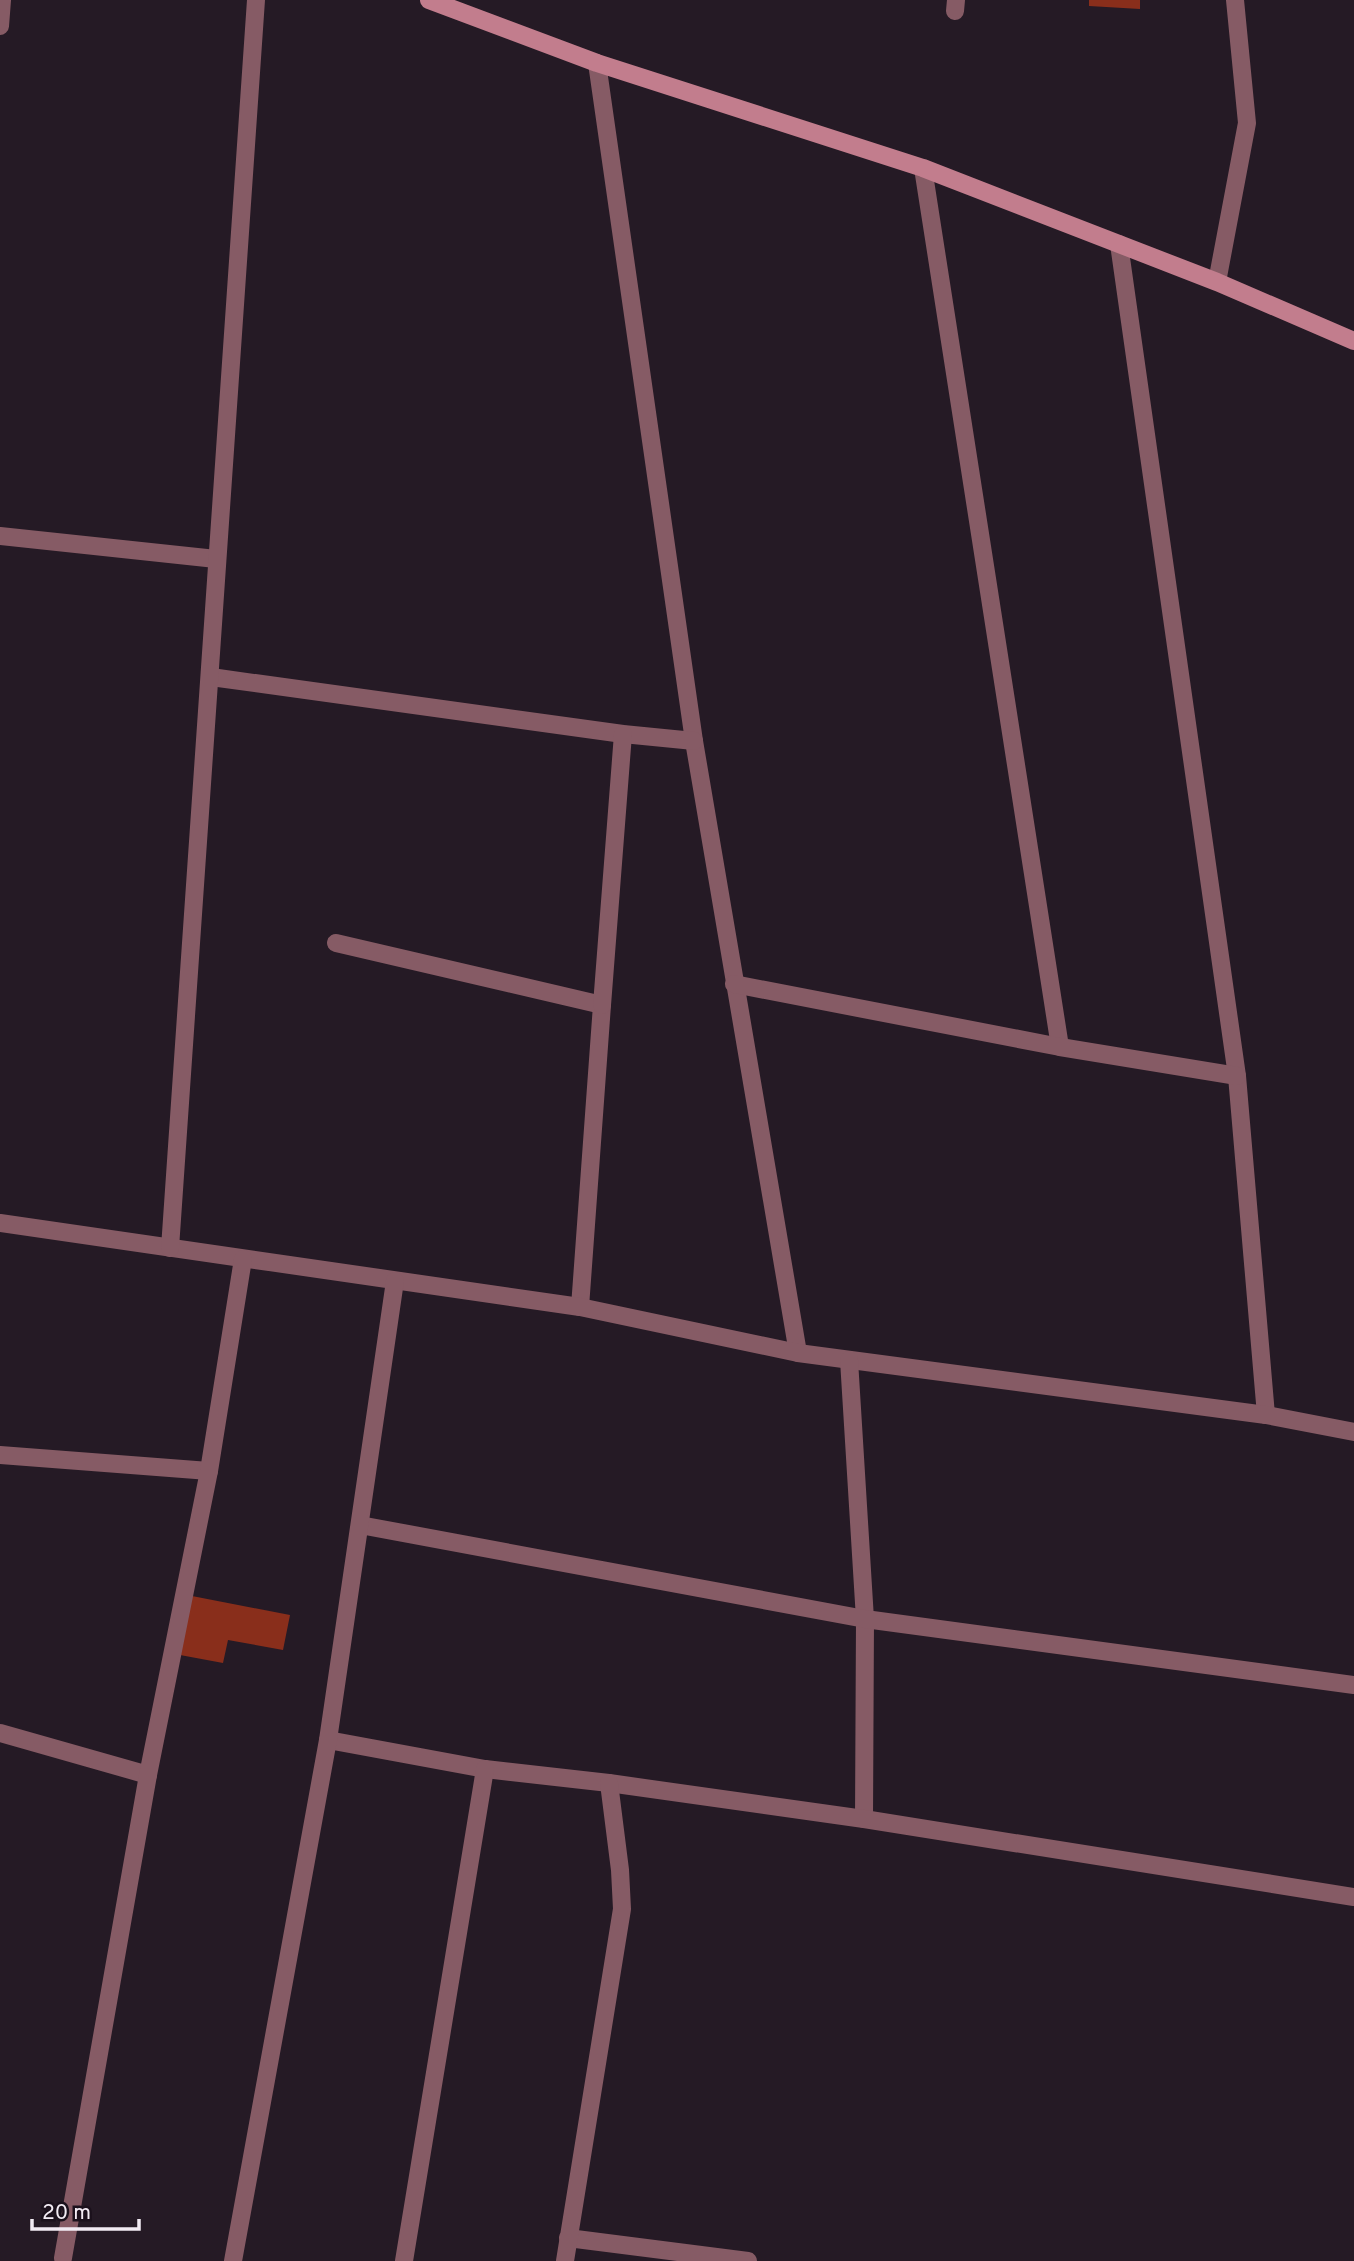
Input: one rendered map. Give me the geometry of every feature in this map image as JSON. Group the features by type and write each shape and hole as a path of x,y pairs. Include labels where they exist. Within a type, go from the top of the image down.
{"main road":[{"path":"429,0 597,63 923,169 1217,282 1354,341"}],"street":[{"path":"0,26 2,0"},
{"path":"170,1248 256,0"},
{"path":"1217,282 1247,124 1235,0"},
{"path":"597,63 694,741 798,1353"},
{"path":"923,169 1060,1047"},
{"path":"1119,244 1237,1076 1266,1415"},
{"path":"0,536 216,559"},
{"path":"211,677 623,734 694,741"},
{"path":"580,1307 623,734"},
{"path":"336,943 602,1005"},
{"path":"734,984 1060,1047 1237,1076"},
{"path":"0,1223 580,1307 798,1353 1266,1415 1354,1432"},
{"path":"63,2258 148,1776 209,1471 243,1259"},
{"path":"233,2261 328,1740 395,1281"},
{"path":"849,1360 865,1619 863,1819"},
{"path":"0,1455 209,1471"},
{"path":"360,1525 865,1619 1354,1685"},
{"path":"0,1733 148,1776"},
{"path":"328,1740 485,1769 609,1783 863,1819 1354,1897"},
{"path":"404,2261 485,1769"},
{"path":"565,2261 622,1909 609,1783"},
{"path":"568,2238 748,2261"}],"building":[{"path":"1089,0 1140,0 1140,9 1089,6"},
{"path":"192,1596 290,1615 283,1650 228,1640 223,1663 180,1655"}]}
